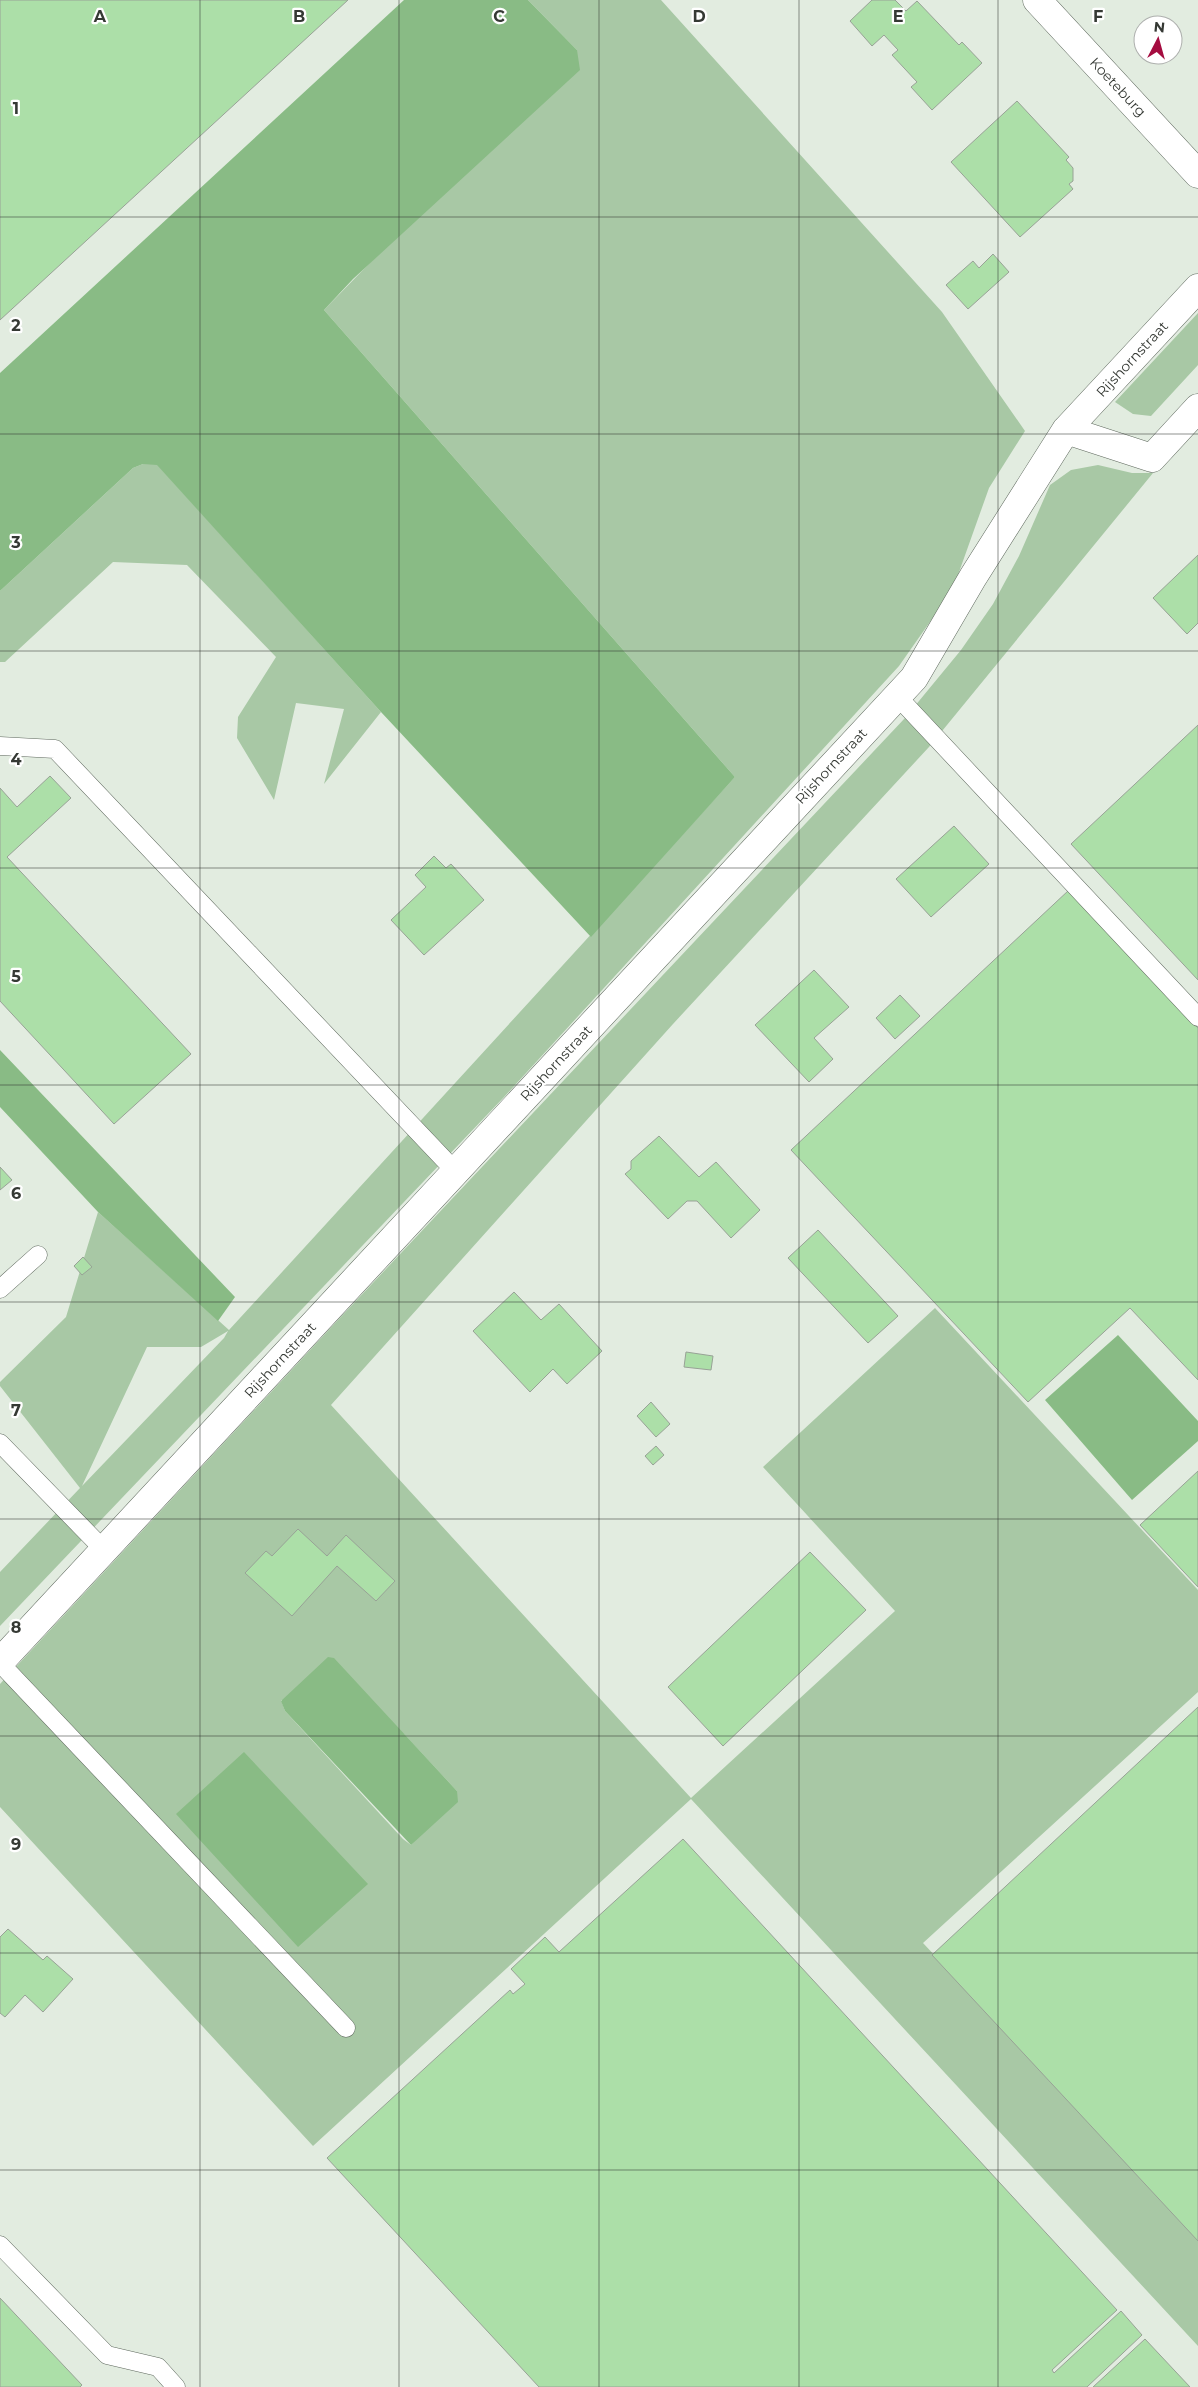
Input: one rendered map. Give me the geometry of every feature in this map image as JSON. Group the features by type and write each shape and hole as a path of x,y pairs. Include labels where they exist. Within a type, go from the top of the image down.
{"street":[{"name":"Koeteburg","path":"1037,0 1198,174"},
{"name":"Rijshornstraat","path":"0,1662 914,678 973,576 1066,430 1198,288"},
{"path":"1066,430 1152,458 1198,408"}],"lane":[{"path":"897,696 1198,1017"},
{"path":"0,746 55,749 456,1172"},
{"path":"0,1289 38,1255"},
{"path":"0,1443 104,1550"},
{"path":"0,1662 346,2028"},
{"path":"0,2245 107,2355 158,2367 176,2387"}],"shaded area":[{"path":"404,0 528,0 577,50 580,70 353,279 324,310 735,777 591,937 381,712 157,465 143,464 133,468 0,591 0,373"},
{"path":"528,0 661,0 942,312 1025,431 989,488 953,589 899,666 505,1096 0,1626 0,1572 80,1488 0,1386 0,1382 66,1317 98,1212 229,1330 735,777 324,310 577,50","holes":["228,1331 224,1338 82,1486 147,1347 201,1347"]},
{"path":"1198,313 1198,365 1151,416 1133,414 1115,402"},
{"path":"143,464 157,464 381,712 324,784 344,709 296,703 274,800 237,738 238,717 276,657 187,565 113,562 5,662 0,662 0,591 133,468"},
{"path":"1098,465 1132,473 1153,473 929,747 673,1024 331,1405 691,1798 895,1611 763,1467 935,1308 1198,1590 1198,1692 923,1943 1198,2235 1198,2346 691,1799 313,2146 0,1807 0,1684 337,1321 905,718 961,650 993,604 1019,556 1050,485 1071,470","holes":["281,1700 404,1734 457,1791 411,1845 403,1839 285,1711"]},
{"path":"0,1050 235,1297 218,1321 98,1212 0,1107"},
{"path":"1118,1335 1198,1421 1198,1441 1132,1500 1045,1400"},
{"path":"328,1657 334,1658 457,1791 458,1802 411,1845 285,1711 281,1701"},
{"path":"244,1752 368,1884 298,1947 176,1814"}],"building":[{"path":"0,0 348,0 0,320"},
{"path":"872,0 895,0 906,11 917,1 959,45 962,42 982,63 932,110 911,87 917,82 892,55 898,50 884,35 872,46 850,21"},
{"path":"1017,101 1069,157 1066,160 1073,168 1073,181 1069,184 1073,189 1020,237 951,162"},
{"path":"993,254 1009,272 968,309 946,285 973,261 979,268"},
{"path":"1198,555 1198,623 1187,634 1153,598"},
{"path":"1198,725 1198,980 1071,844"},
{"path":"50,776 71,798 7,857 191,1054 114,1124 0,1001 0,788 17,807"},
{"path":"954,826 989,864 931,917 896,879"},
{"path":"434,856 446,868 451,864 484,900 424,955 391,920 426,887 415,875"},
{"path":"1069,890 1198,1028 1198,1380 1130,1308 1028,1402 791,1150"},
{"path":"814,970 849,1007 814,1038 833,1059 809,1082 755,1025"},
{"path":"900,995 920,1016 895,1039 876,1018"},
{"path":"659,1136 699,1177 716,1162 760,1210 731,1238 697,1201 687,1201 668,1219 625,1174 631,1169 631,1161"},
{"path":"0,1167 12,1180 0,1190"},
{"path":"818,1230 898,1316 868,1343 788,1258"},
{"path":"83,1257 92,1267 82,1275 74,1266"},
{"path":"514,1292 541,1320 559,1304 602,1351 567,1384 553,1369 530,1392 473,1331"},
{"path":"686,1352 713,1356 711,1370 684,1367"},
{"path":"651,1402 670,1424 656,1437 637,1416"},
{"path":"656,1446 664,1455 653,1465 645,1456"},
{"path":"1198,1471 1198,1587 1140,1525"},
{"path":"298,1529 327,1556 346,1535 395,1581 376,1601 337,1566 292,1616 245,1573 266,1551 272,1556"},
{"path":"810,1552 866,1610 723,1746 668,1687"},
{"path":"1198,1707 1198,2241 932,1955"},
{"path":"683,1839 1117,2310 1052,2370 1054,2373 1121,2311 1142,2335 1087,2387 539,2387 327,2158 510,1990 513,1994 525,1984 511,1969 545,1937 559,1952"},
{"path":"8,1929 43,1960 47,1956 73,1979 43,2012 25,1995 5,2017 0,2013 0,1937"},
{"path":"0,2298 82,2385 80,2387 0,2387"},
{"path":"1145,2339 1190,2387 1093,2387"}]}
